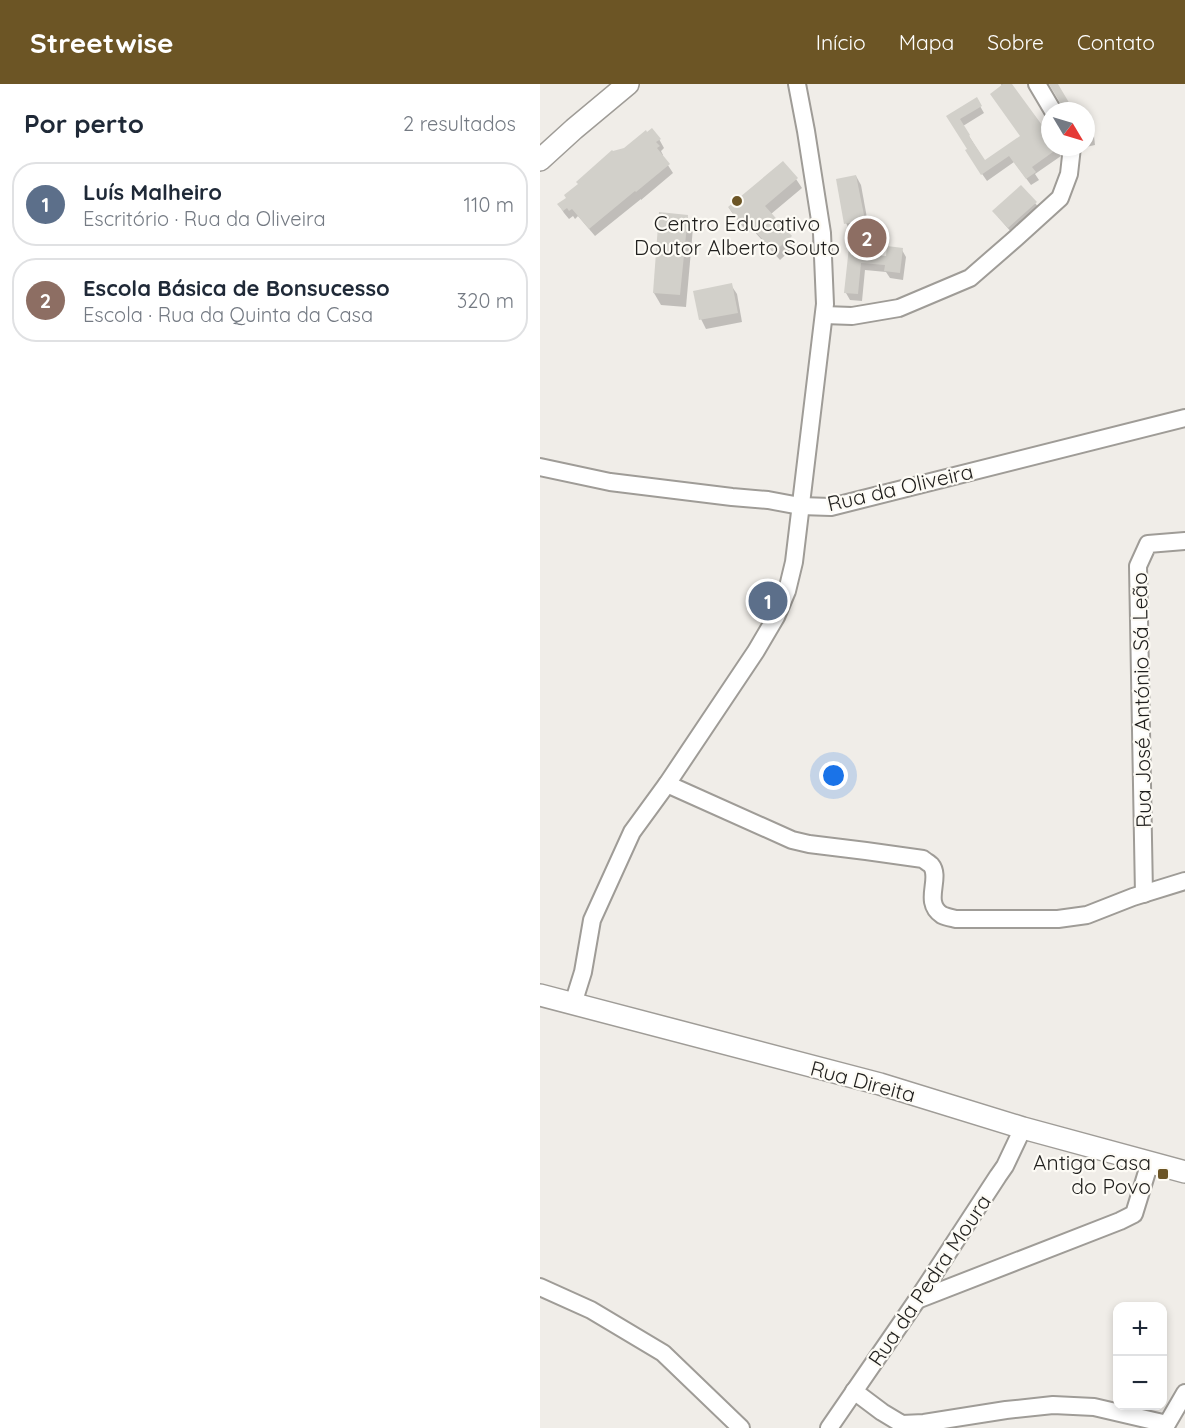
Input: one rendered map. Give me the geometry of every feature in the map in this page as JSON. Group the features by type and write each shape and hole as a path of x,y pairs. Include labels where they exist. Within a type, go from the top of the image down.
{"main road":[{"path":"540,160 628,84"},
{"name":"Rua Direita","path":"540,995 880,1084 1023,1128 1185,1172"}],"street":[{"path":"573,1004 584,972 592,920 632,832 756,651 776,617 787,591 794,562 825,304 822,233 797,84"},
{"path":"1037,84 1048,102"},
{"path":"824,315 852,316 900,308 970,278 1060,198 1069,174 1071,156"},
{"name":"Rua da Oliveira","path":"540,467 610,482 768,500 800,506 831,507 1185,417"},
{"name":"Rua José António Sá Leão","path":"1144,894 1138,566 1148,544 1185,541"},
{"path":"667,784 792,840 923,859 931,864 934,870 932,896 935,907 942,914 956,920 1058,919 1087,915 1185,881"},
{"name":"Rua da Pedra Moura","path":"829,1428 1005,1166 1023,1128"},
{"path":"917,1300 1134,1214 1150,1162"},
{"path":"540,1287 591,1310 663,1353 741,1428"},
{"path":"854,1391 902,1424 1053,1405 1094,1407 1167,1424 1185,1393"}],"building":[{"path":"1003,84 1012,84 1041,124 1041,156 1047,156 1032,167 1036,172 1026,179 1009,156 981,175 946,116 977,97 982,106 960,119 985,160 1020,136 990,94"},
{"path":"1049,84 1058,84 1069,102 1060,102"},
{"path":"652,128 661,139 656,142 660,146 657,148 670,164 589,229 572,209 569,211 567,208 563,211 557,204 566,198 564,195 578,184 576,182 612,150 624,148 646,130 647,132"},
{"path":"783,161 798,178 765,206 792,236 774,252 746,221 742,225 728,207"},
{"path":"856,175 865,220 844,224 836,179"},
{"path":"1021,185 1037,202 1008,228 992,211"},
{"path":"659,212 688,215 680,295 653,293"},
{"path":"887,246 903,248 900,273 884,271 885,265 861,263 858,294 844,293 849,247 862,249 862,254 886,256"},
{"path":"732,283 738,313 699,320 693,291"}],"place":[{"name":"Centro Educativo Doutor Alberto Souto","path":"737,201"},
{"name":"Escola Básica de Bonsucesso","path":"867,238"},
{"name":"Luís Malheiro","path":"768,601"},
{"name":"Antiga Casa do Povo","path":"1163,1174"}]}
